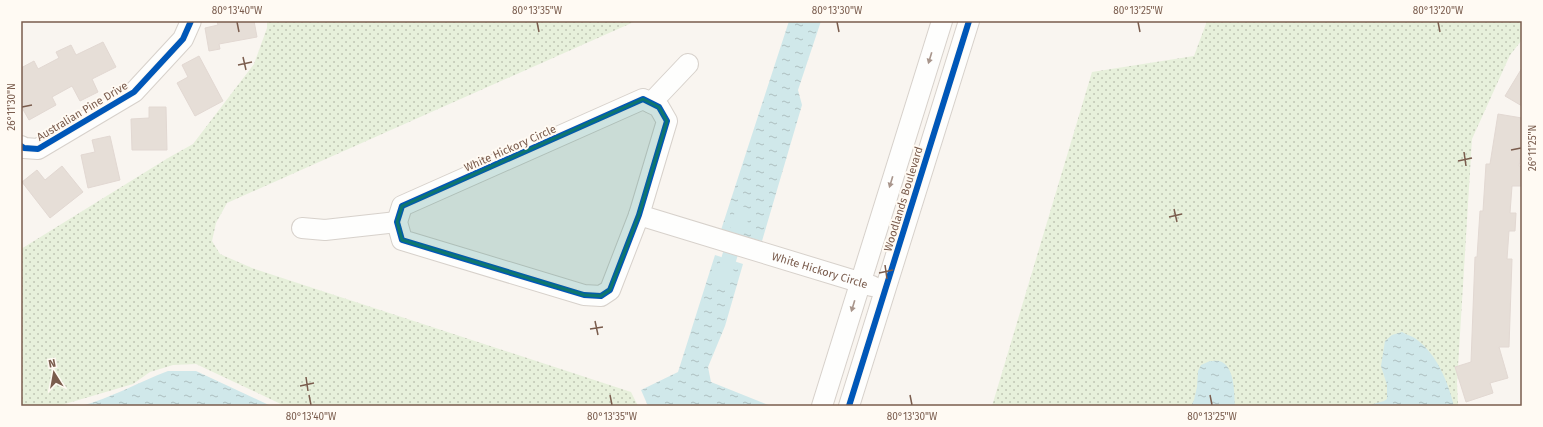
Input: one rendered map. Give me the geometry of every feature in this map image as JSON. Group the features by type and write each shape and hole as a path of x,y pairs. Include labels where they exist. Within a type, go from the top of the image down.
{"street":[{"name":"Australian Pine Drive","path":"21,146 38,149 134,92 183,39 191,21"},
{"name":"Woodlands Boulevard","path":"822,406 942,21"},
{"name":"Woodlands Boulevard","path":"850,406 969,21"},
{"path":"302,228 325,230 397,222 402,240 584,295 601,296 610,290 639,215 667,121 659,107 651,103 688,64"},
{"name":"White Hickory Circle","path":"397,222 402,206 643,99 651,103"},
{"name":"White Hickory Circle","path":"639,215 860,283 886,289"}],"highlighted area":[{"path":"643,99 659,107 667,121 639,215 610,290 601,296 584,295 402,240 397,222 402,206"}],"green space":[{"path":"267,21 636,21 227,203 216,223 212,241 220,254 252,268 631,392 638,406 285,406 196,364 173,365 150,372 133,384 58,406 21,406 21,249 193,144 254,64 267,28"},
{"path":"1207,21 1522,21 1522,40 1510,55 1472,139 1457,383 1458,406 992,406 1092,72 1194,56"}],"water":[{"path":"789,21 821,21 798,90 802,105 762,241 721,230"},
{"path":"715,255 743,264 725,326 708,367 711,382 771,406 648,406 641,390 678,372"},
{"path":"1402,332 1414,338 1423,345 1436,360 1445,378 1454,406 1366,406 1387,399 1387,385 1381,366 1385,341 1392,335"},
{"path":"1210,361 1221,361 1229,370 1232,376 1234,388 1235,406 1191,406 1197,387 1198,371 1201,365"},
{"path":"168,371 196,371 271,406 81,406 103,399"}],"building":[{"path":"217,21 254,21 257,37 219,44 220,49 209,51 205,28 218,25"},
{"path":"103,42 116,67 92,79 98,92 80,101 72,86 52,97 56,105 29,120 21,106 21,68 34,61 38,69 59,58 56,52 71,45 76,55"},
{"path":"199,56 223,101 195,116 177,83 188,77 182,65"},
{"path":"1522,68 1522,106 1505,96"},
{"path":"149,107 166,107 167,150 132,150 131,119 149,118"},
{"path":"1498,114 1522,118 1522,150 1519,166 1522,166 1522,186 1512,186 1510,213 1516,213 1515,231 1509,231 1507,259 1512,259 1509,347 1499,347 1508,378 1490,383 1493,393 1466,402 1455,367 1471,362 1475,257 1477,257 1480,211 1483,211 1486,164 1490,164"},
{"path":"110,136 120,180 88,188 81,155 95,152 92,140"},
{"path":"62,166 83,192 50,218 22,182 37,170 45,180"}],"waterway":[{"path":"723,279 742,214"}],"cycle path":[{"path":"21,146 24,148 38,149 134,92 183,39 191,21"},
{"path":"849,406 969,21"},
{"path":"643,99 659,107 667,121 639,215 610,290 601,296 584,295 402,240 397,222 402,206 643,99"}]}
